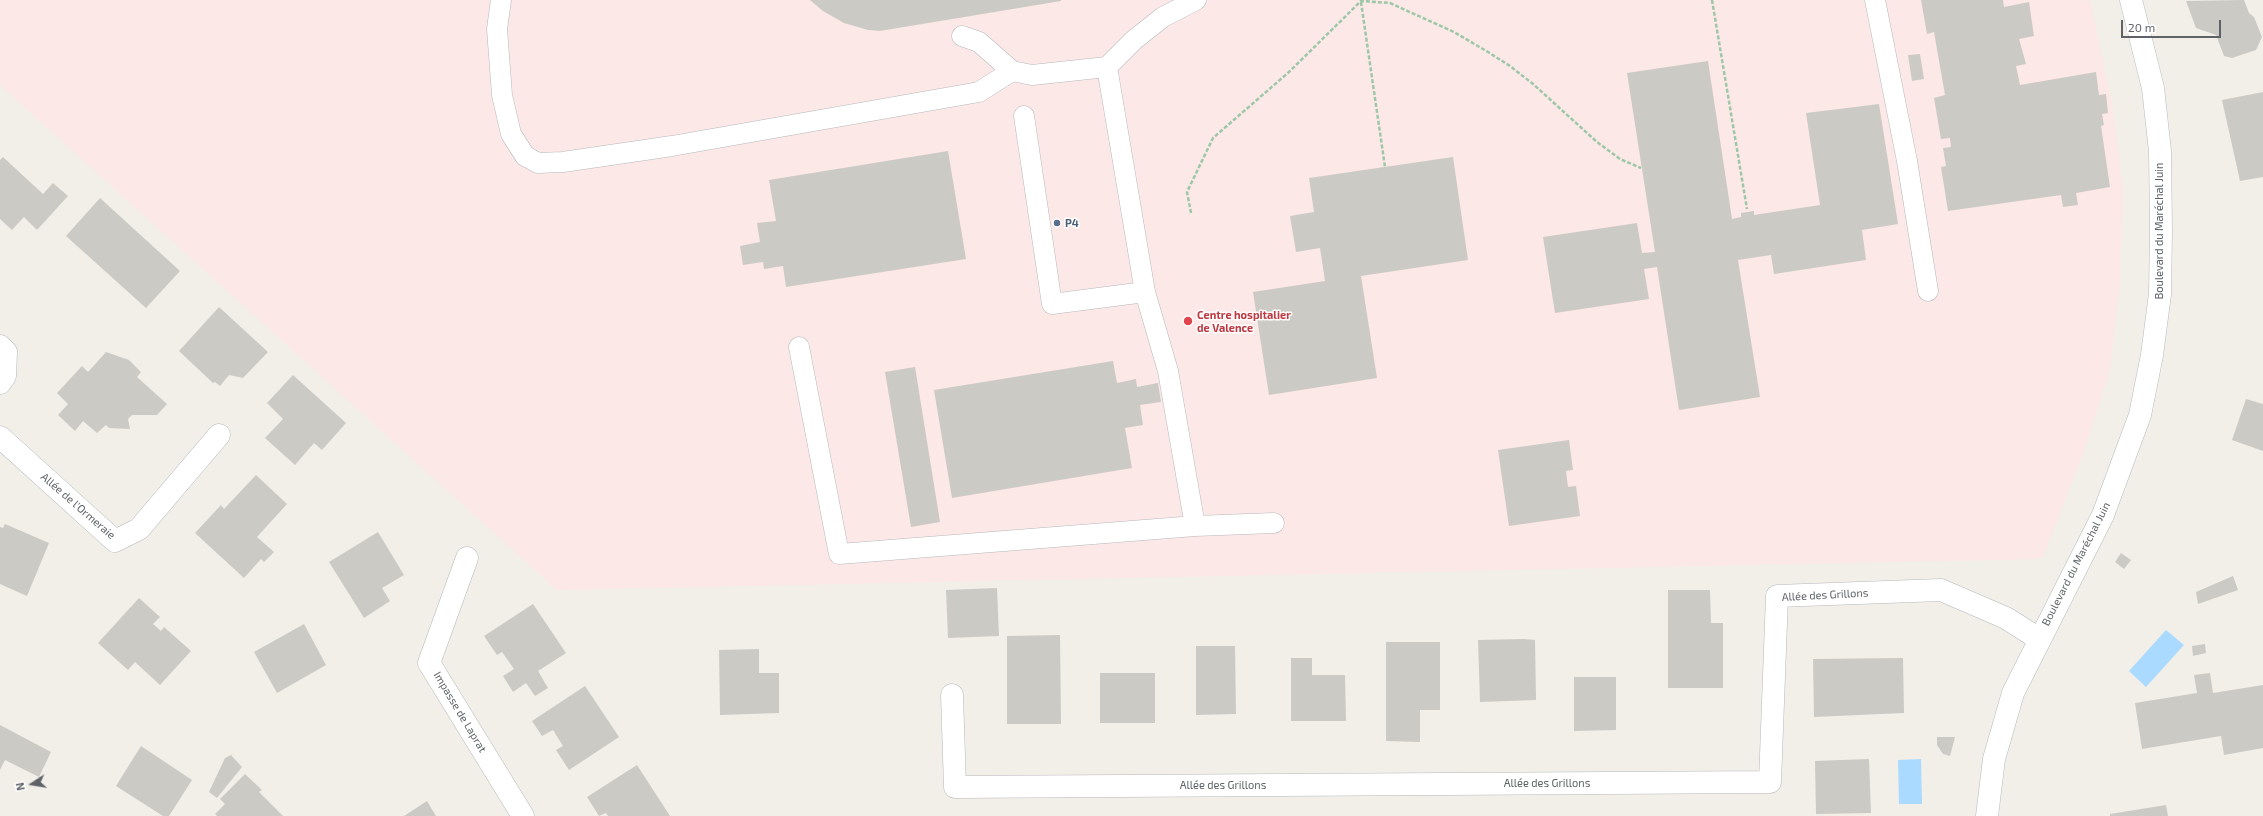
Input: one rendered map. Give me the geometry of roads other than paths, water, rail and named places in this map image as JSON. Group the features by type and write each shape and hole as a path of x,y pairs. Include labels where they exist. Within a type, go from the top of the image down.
{"street":[{"name":"Boulevard du Maréchal Juin","path":"1987,816 1994,759 2013,693 2039,639 2103,516 2140,415 2152,355 2160,294 2162,231 2160,151 2152,88 2131,0"},
{"path":"0,346 6,352 6,376 0,383"},
{"name":"Allée de l'Ormeraie","path":"0,437 115,541 139,529 219,434"},
{"name":"Impasse de Laprat","path":"467,558 429,663 523,816"},
{"name":"Allée des Grillons","path":"952,695 955,787 1770,782 1777,596 1941,590 2006,618 2039,639"}],"lane":[{"path":"501,0 496,29 502,95 511,134 525,156 538,163 563,162 672,146 979,92 1012,71"},
{"path":"962,36 979,42 1012,71 1032,75 1107,67 1134,40 1163,17 1196,0"},
{"path":"1875,0 1907,161 1928,292"},
{"path":"1107,67 1145,292 1168,371 1195,526"},
{"path":"1024,116 1052,304 1145,292"},
{"path":"799,347 839,554 1195,526 1274,523"}],"water":[{"path":"2166,630 2184,645 2146,687 2129,671"},
{"path":"1921,759 1922,804 1899,804 1898,760"}],"place":[{"name":"P4","path":"1057,223"},
{"name":"Centre hospitalier de Valence","path":"1188,321"}]}
